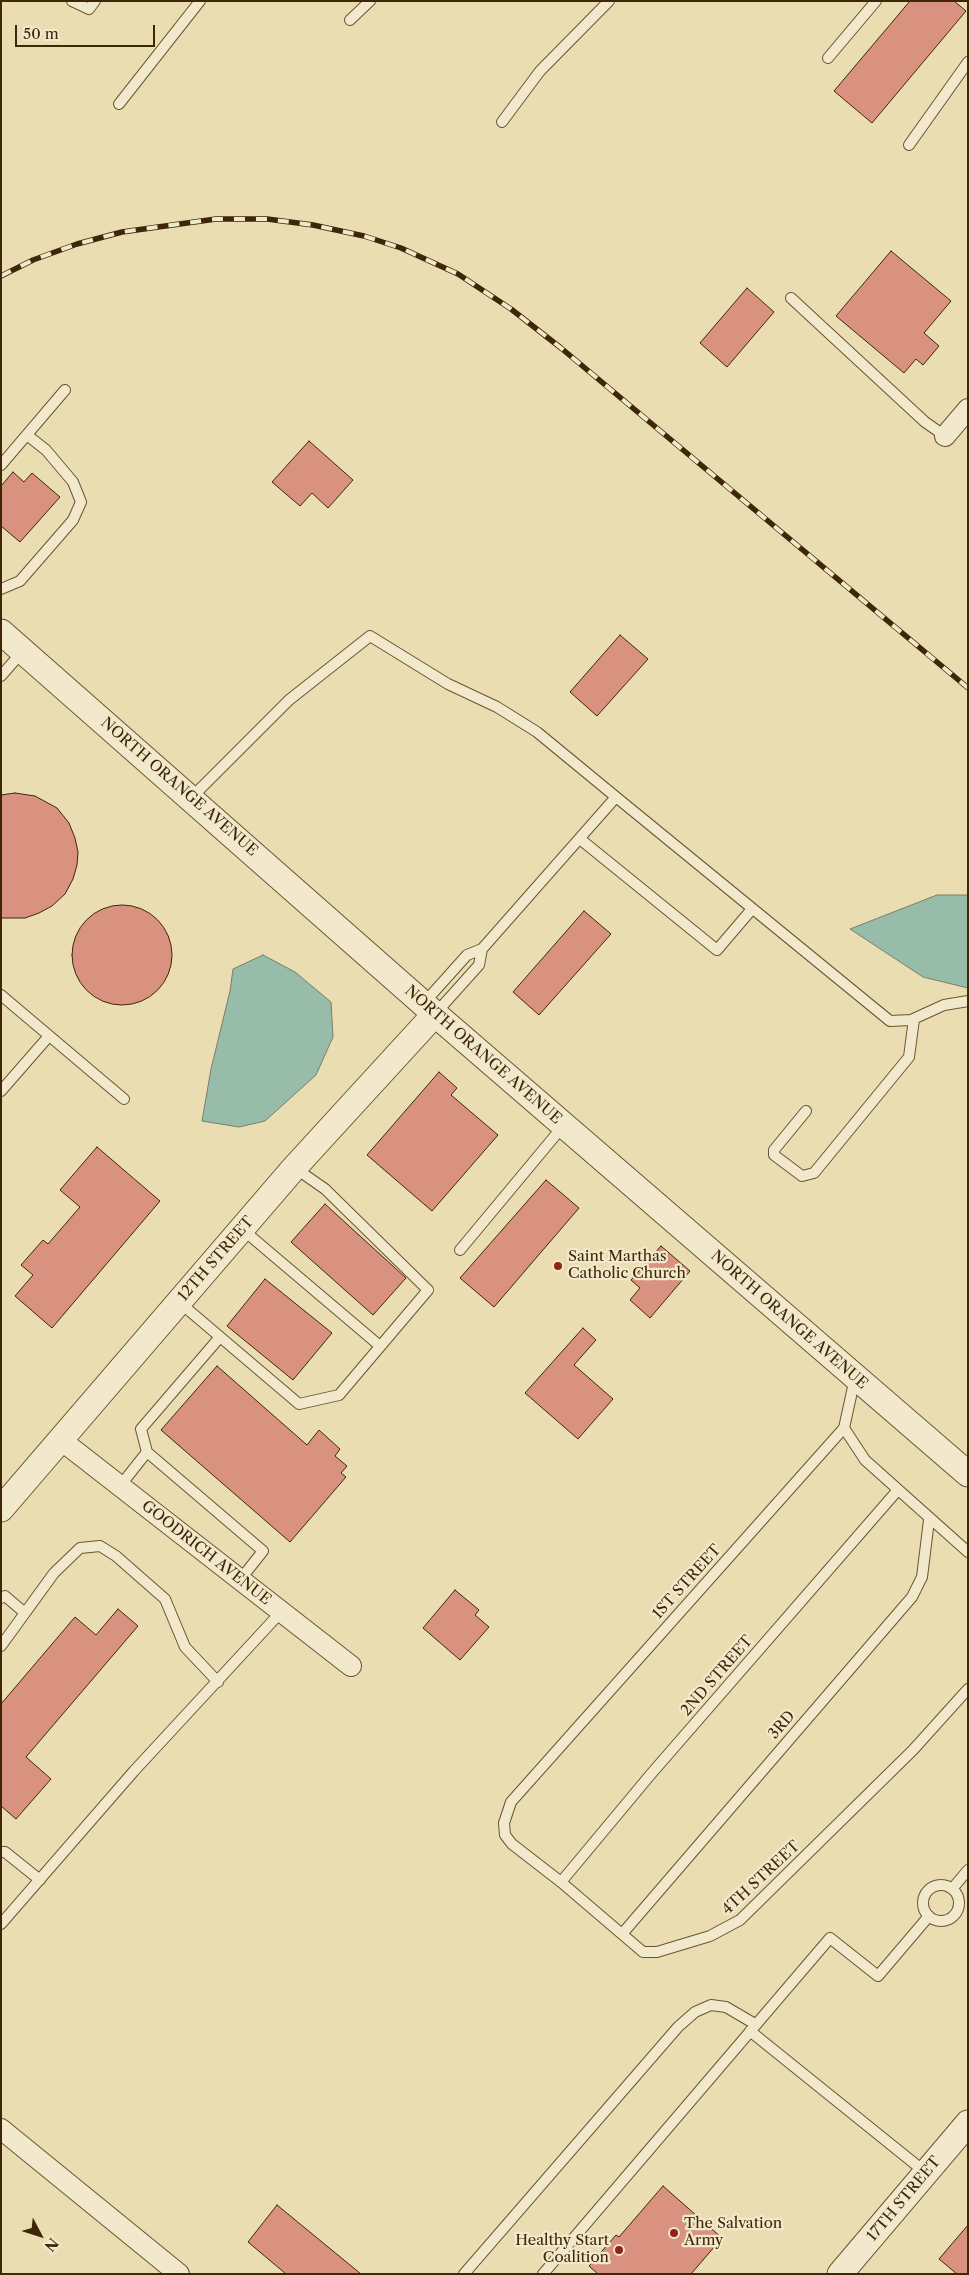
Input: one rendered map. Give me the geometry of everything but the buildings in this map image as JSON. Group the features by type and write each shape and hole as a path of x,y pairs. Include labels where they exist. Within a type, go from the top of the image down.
{"street":[{"path":"944,436 968,409"},
{"name":"NORTH ORANGE AVENUE","path":"1,632 564,1126 967,1473"},
{"name":"12TH STREET","path":"1,1509 429,1008"},
{"name":"GOODRICH AVENUE","path":"61,1440 351,1666"},
{"name":"17TH STREET","path":"840,2274 966,2128"},
{"path":"1,2129 179,2274"}],"lane":[{"path":"72,1 89,9 95,1"},
{"path":"118,104 200,1"},
{"path":"350,20 370,1"},
{"path":"502,122 540,71 609,1"},
{"path":"828,58 876,1"},
{"path":"909,145 968,62"},
{"path":"791,298 925,422 944,436"},
{"path":"1,465 65,390"},
{"path":"1,589 20,581 73,520 81,502 74,482 46,450 27,435"},
{"path":"191,798 289,700 370,636 389,650 448,684 497,707 538,732 890,1021 914,1019 944,1005 968,1000"},
{"path":"1,676 23,651"},
{"path":"429,1008 467,955 482,949 616,797"},
{"path":"580,839 717,950 752,909"},
{"path":"429,1008 479,965 482,949"},
{"path":"1,994 124,1098"},
{"path":"806,1111 774,1150 774,1156 802,1176 814,1173 909,1057 914,1019"},
{"path":"1,1091 49,1036"},
{"path":"460,1250 564,1126"},
{"path":"179,1302 299,1404 339,1395 428,1290 325,1190 294,1168"},
{"path":"242,1228 380,1346"},
{"path":"220,1337 141,1429 147,1452 263,1551 240,1580"},
{"path":"856,1377 844,1428 864,1460 929,1520 968,1552"},
{"name":"1ST STREET","path":"504,1822 511,1802 844,1428"},
{"path":"120,1486 147,1452"},
{"name":"2ND STREET","path":"561,1882 651,1774 897,1491"},
{"name":"3RD","path":"622,1934 912,1597 922,1577 929,1520"},
{"path":"1,1646 54,1573 80,1548 100,1546 116,1556 165,1599 186,1647 218,1682"},
{"path":"1,1598 5,1596 25,1613"},
{"path":"1,1924 134,1771 281,1612"},
{"name":"4TH STREET","path":"504,1822 505,1835 512,1844 561,1882 643,1952 658,1952 710,1936 740,1920 913,1750 968,1689"},
{"path":"1,1852 6,1852 40,1880"},
{"path":"952,1889 968,1870"},
{"path":"943,1885 952,1889 959,1901 959,1907 952,1917 942,1921 929,1916 924,1908 927,1892 943,1885"},
{"path":"543,2274 752,2027 830,1938 878,1976 929,1916"},
{"path":"464,2274 665,2042 694,2012 711,2005 726,2007 752,2027 926,2173"}],"shaded area":[{"path":"937,895 968,895 968,988 923,977 850,929"},
{"path":"263,955 295,972 331,1002 333,1037 316,1075 265,1121 239,1127 202,1121 211,1069 230,991 233,969"}],"railway":[{"path":"1,276 33,260 77,244 122,232 216,219 267,219 313,225 364,236 401,248 458,274 511,309 561,348 968,688"}],"place":[{"name":"Saint Marthas Catholic Church","path":"558,1266"},
{"name":"The Salvation Army","path":"674,2233"},
{"name":"Healthy Start Coalition","path":"619,2250"}]}
